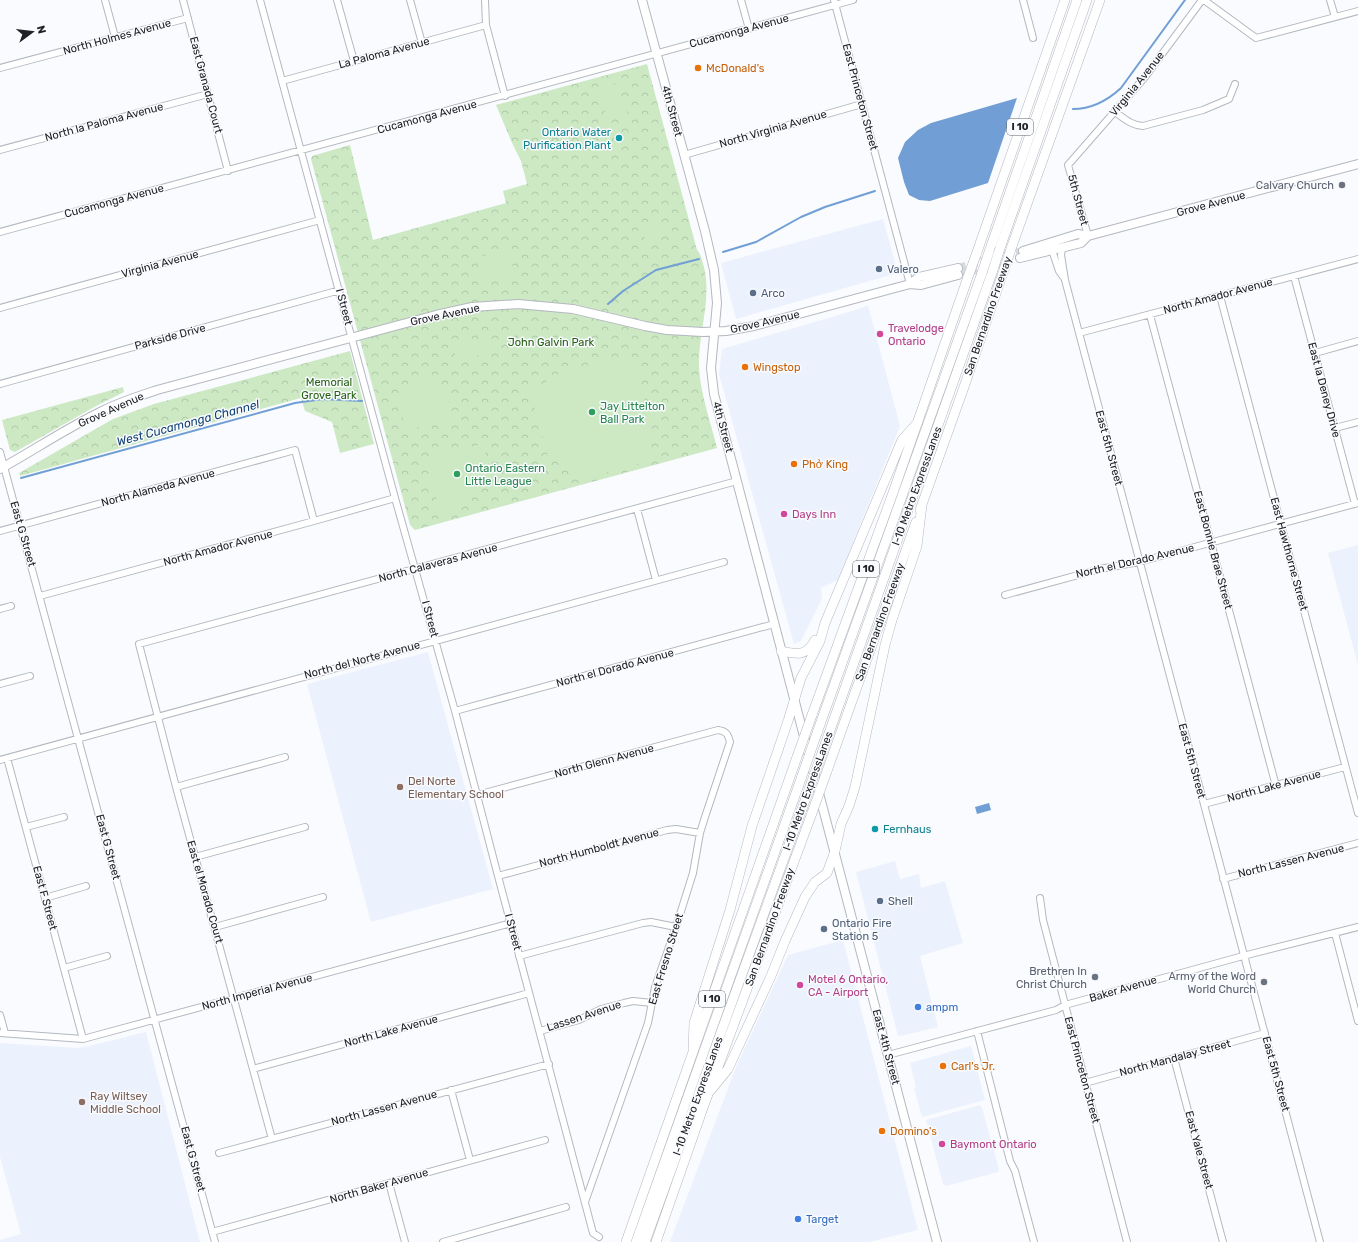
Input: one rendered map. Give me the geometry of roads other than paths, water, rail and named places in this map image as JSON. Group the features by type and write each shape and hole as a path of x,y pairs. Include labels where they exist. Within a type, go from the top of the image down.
{"highway":[{"name":"I 10","path":"626,1242 812,715 894,490 1065,0"},
{"name":"I-10 Metro ExpressLanes","path":"636,1242 982,273 1077,0"},
{"name":"I-10 Metro ExpressLanes","path":"645,1242 822,753 1087,0"},
{"name":"San Bernardino Freeway","path":"656,1242 812,813 1100,0"},
{"path":"693,1050 694,1023 728,917 752,826 801,678 820,641 825,624 902,440 918,422"},
{"path":"710,1090 728,1069 771,976 805,896 818,879 827,873 835,851 841,824 855,787 885,645 916,546 922,505"},
{"path":"781,651 796,654 808,650 825,624"}],"main road":[{"name":"4th Street","path":"642,0 711,254 717,295 711,368 713,386 781,651 835,851"},
{"name":"Grove Avenue","path":"1088,236 1081,243 1022,255 1078,234 1088,236 1358,164"},
{"name":"Grove Avenue","path":"2,468 77,424 127,400 157,390 353,337 436,315 465,309 518,304 573,309 667,330 714,332 740,330 910,284 921,285 958,271"},
{"name":"East 4th Street","path":"835,851 937,1242"}],"street":[{"path":"105,0 115,38"},
{"name":"East Granada Court","path":"183,0 228,170"},
{"name":"I Street","path":"260,0 353,337 395,498 416,568 455,711 593,1233 599,1237"},
{"path":"337,0 354,61"},
{"path":"410,0 422,43"},
{"path":"485,0 486,25 505,96"},
{"path":"741,0 749,29"},
{"name":"Cucamonga Avenue","path":"0,232 749,29 835,2 853,0"},
{"path":"1023,0 1033,38"},
{"name":"Virginia Avenue","path":"1068,165 1116,112 1203,0 1256,38 1358,11"},
{"path":"1330,0 1335,17"},
{"name":"East Princeton Street","path":"835,2 910,284"},
{"name":"North Holmes Avenue","path":"0,68 188,18"},
{"name":"La Paloma Avenue","path":"282,81 486,25"},
{"path":"1116,112 1128,122 1134,125 1143,126 1203,110 1229,99 1235,84"},
{"name":"North la Paloma Avenue","path":"0,150 208,94"},
{"name":"North Virginia Avenue","path":"684,154 862,104"},
{"name":"5th Street","path":"1068,165 1088,236"},
{"name":"Virginia Avenue","path":"0,308 320,220"},
{"name":"East 5th Street","path":"1062,248 1061,255 1065,280 1320,1242"},
{"name":"East 5th Street","path":"1052,250 1059,271 1065,280"},
{"name":"North Amador Avenue","path":"1079,333 1358,259"},
{"name":"East la Deney Drive","path":"1294,276 1334,428 1356,504"},
{"name":"Parkside Drive","path":"0,384 340,290"},
{"name":"East Hawthorne Street","path":"1220,296 1358,813"},
{"name":"East Bonnie Brae Street","path":"1150,314 1276,786"},
{"path":"1314,353 1358,341"},
{"path":"1334,428 1358,422"},
{"name":"North Alameda Avenue","path":"0,531 295,450 314,521"},
{"name":"East G Street","path":"0,452 2,468 21,526 215,1242"},
{"name":"North Calaveras Avenue","path":"139,644 737,481"},
{"name":"North Amador Avenue","path":"40,596 395,498"},
{"name":"North el Dorado Avenue","path":"1005,595 1100,569 1139,562 1356,504"},
{"path":"637,509 656,580"},
{"name":"North del Norte Avenue","path":"0,760 724,562"},
{"path":"0,609 10,606"},
{"name":"North el Dorado Avenue","path":"455,711 774,624"},
{"name":"East el Morado Court","path":"139,644 176,788 272,1139"},
{"path":"0,684 30,676"},
{"name":"North Glenn Avenue","path":"477,795 718,730 725,731 729,736"},
{"name":"East Fresno Street","path":"585,1202 648,1023 655,987 693,873 700,833 730,742 729,736"},
{"path":"176,788 285,757"},
{"name":"East F Street","path":"7,758 83,1039"},
{"name":"North Lake Avenue","path":"1204,804 1345,767"},
{"path":"26,827 64,817"},
{"path":"195,858 305,827"},
{"name":"North Humboldt Avenue","path":"498,876 667,830 676,829 700,833"},
{"name":"North Lassen Avenue","path":"1223,879 1358,843"},
{"path":"45,898 86,886"},
{"path":"215,927 323,897"},
{"name":"East Princeton Street","path":"1040,898 1043,920 1127,1242"},
{"path":"520,956 643,923 651,922 676,927"},
{"name":"North Imperial Avenue","path":"2,1033 83,1039 511,923"},
{"name":"Baker Avenue","path":"888,1055 1056,1010 1244,956 1358,927"},
{"path":"1335,933 1358,1021"},
{"path":"64,968 107,956"},
{"name":"North Lake Avenue","path":"253,1069 529,993"},
{"name":"Lassen Avenue","path":"540,1031 579,1020 600,1010 624,1003 633,1001 652,1003"},
{"path":"0,1015 2,1033"},
{"path":"977,1031 1010,1161 1016,1171 1034,1242"},
{"name":"North Mandalay Street","path":"1085,1083 1265,1033"},
{"name":"East Yale Street","path":"1174,1058 1223,1242"},
{"name":"North Lassen Avenue","path":"219,1153 549,1064"},
{"path":"451,1090 470,1160"},
{"name":"North Baker Avenue","path":"212,1232 545,1140"},
{"path":"389,1183 405,1242"},
{"path":"443,1242 566,1207"}],"water":[{"path":"1017,98 988,183 930,201 919,200 909,195 898,158 905,142 918,130 931,123"},
{"path":"989,803 991,810 977,814 975,807"}],"waterway":[{"path":"1073,109 1093,106 1111,96 1121,88 1185,0"},
{"path":"723,252 756,242 801,217 825,207 875,191"},
{"name":"West Cucamonga Channel","path":"608,304 623,291 656,270 699,259"},
{"name":"West Cucamonga Channel","path":"21,478 295,403 323,399 362,401"}],"tunnel":[{"path":"958,268 1023,251"},
{"path":"958,275 1020,258"}],"place":[{"name":"McDonald's","path":"698,68"},
{"name":"Ontario Water Purification Plant","path":"619,138"},
{"name":"Calvary Church","path":"1342,185"},
{"name":"Valero","path":"879,269"},
{"name":"Arco","path":"753,293"},
{"name":"Travelodge Ontario","path":"880,334"},
{"name":"Wingstop","path":"745,367"},
{"name":"Jay Littelton Ball Park","path":"592,412"},
{"name":"Phở King","path":"794,464"},
{"name":"Ontario Eastern Little League","path":"457,474"},
{"name":"Days Inn","path":"784,514"},
{"name":"Del Norte Elementary School","path":"400,787"},
{"name":"Fernhaus","path":"875,829"},
{"name":"Shell","path":"880,901"},
{"name":"Ontario Fire Station 5","path":"824,929"},
{"name":"Brethren In Christ Church","path":"1095,977"},
{"name":"Army of the Word World Church","path":"1264,982"},
{"name":"Motel 6 Ontario, CA - Airport","path":"800,985"},
{"name":"ampm","path":"918,1007"},
{"name":"Carl's Jr.","path":"943,1066"},
{"name":"Ray Wiltsey Middle School","path":"82,1102"},
{"name":"Domino's","path":"882,1131"},
{"name":"Baymont Ontario","path":"942,1144"},
{"name":"Target","path":"798,1219"}],"park label":[{"name":"John Galvin Park","path":"551,342"},
{"name":"Memorial Grove Park","path":"329,388"}]}
